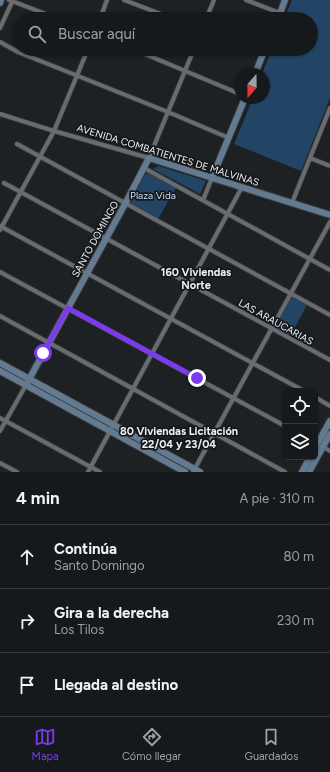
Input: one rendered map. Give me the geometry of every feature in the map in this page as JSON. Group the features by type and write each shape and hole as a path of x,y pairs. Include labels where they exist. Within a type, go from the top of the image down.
{"street":[{"path":"0,28 11,0 41,12"},
{"path":"103,12 107,0"},
{"path":"124,0 156,12"},
{"path":"209,12 214,0"},
{"path":"246,0 271,12"},
{"path":"280,12 285,0"},
{"path":"0,42 12,49"},
{"path":"28,56 229,138"},
{"path":"85,56 54,131 1,227 298,388"},
{"path":"149,56 234,91"},
{"name":"SANTO DOMINGO","path":"0,431 144,168 191,56"},
{"path":"257,68 262,56"},
{"path":"203,200 243,104"},
{"path":"292,203 330,108"},
{"name":"AVENIDA COMBATIENTES DE MALVINAS","path":"0,114 330,214"},
{"path":"325,120 330,122"},
{"path":"17,144 330,315"},
{"path":"310,158 330,166"},
{"path":"144,168 330,270"},
{"name":"LAS ARAUCARIAS","path":"4,183 330,360"},
{"path":"88,472 242,188"},
{"path":"0,371 27,382 196,471 214,433 330,222"},
{"path":"0,272 282,424"},
{"path":"0,316 285,472"},
{"path":"0,363 27,382"},
{"path":"318,399 330,406"},
{"path":"0,418 100,472"},
{"path":"318,445 330,421"},
{"path":"112,428 186,472"},
{"path":"318,445 330,434"},
{"path":"318,445 330,451"},
{"path":"302,472 308,460"},
{"path":"309,472 313,460"},
{"path":"0,463 17,472"}],"green space":[{"path":"292,0 330,0 330,98 301,171 234,144 251,104 270,104 270,68 264,68 269,56 318,56 318,12 287,12"},
{"path":"158,166 206,181 200,194 153,169"},
{"name":"Plaza Vida","path":"147,173 176,188 158,219 132,205 131,203 131,200"},
{"path":"291,298 294,298 307,305 290,336 279,330 276,325"}],"district":[{"name":"160 Viviendas Norte","path":"196,278"},
{"name":"80 Viviendas Licitación 22/04 y 23/04","path":"179,437"}],"route":[{"path":"43,353 68,308 197,378"}]}
